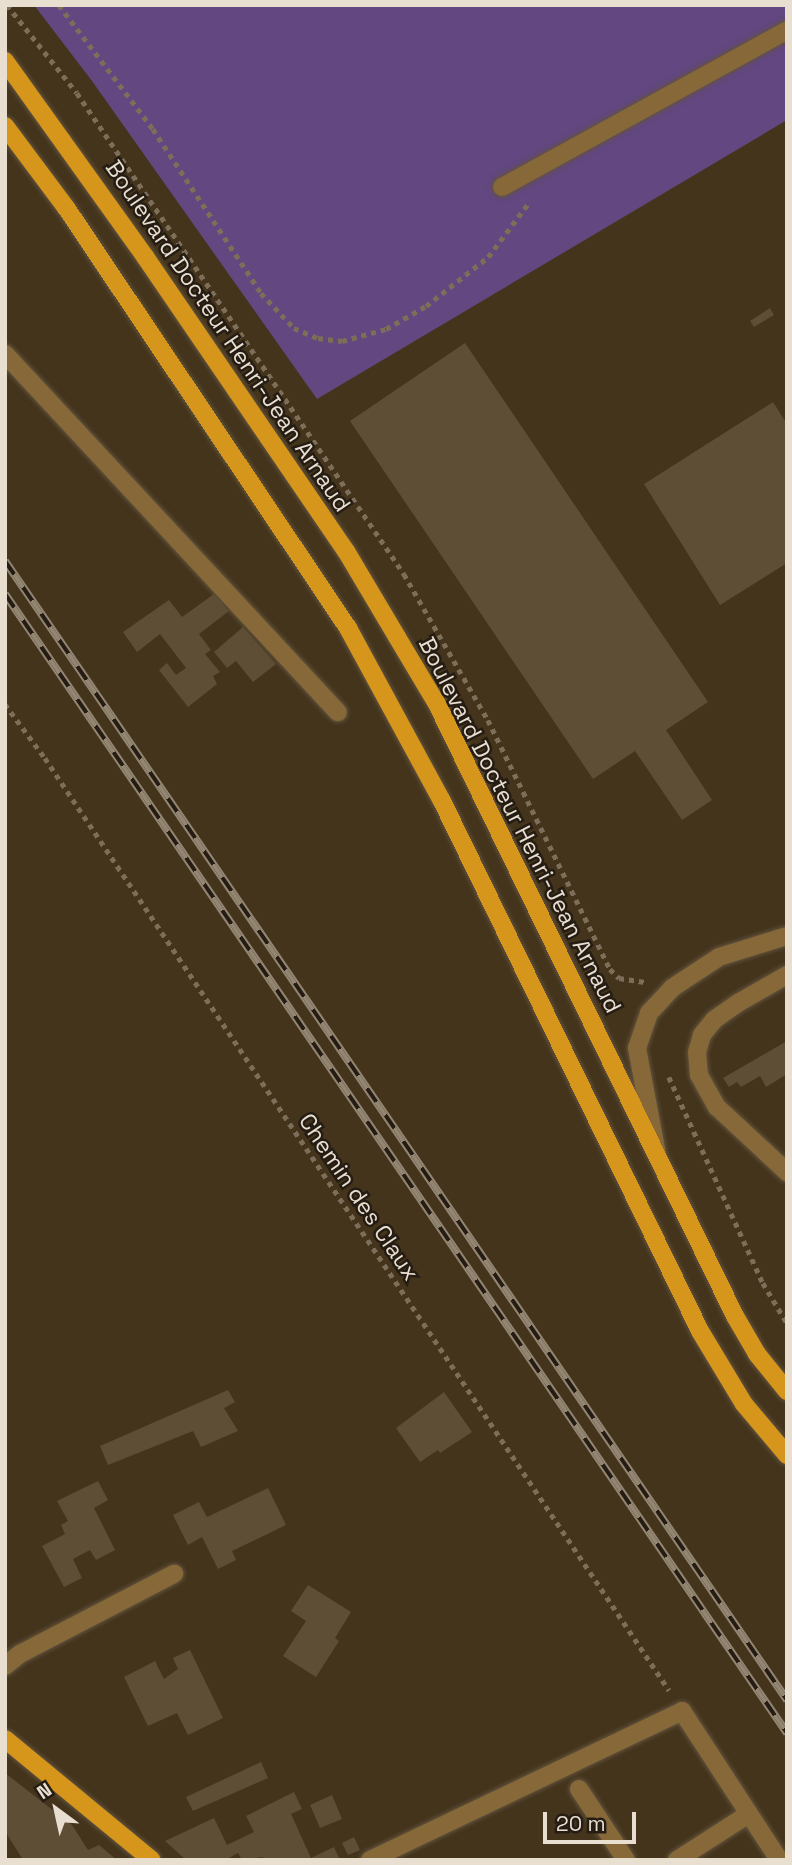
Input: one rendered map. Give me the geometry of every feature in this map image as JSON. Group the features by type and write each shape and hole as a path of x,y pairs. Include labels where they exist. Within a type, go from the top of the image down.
{"main road":[{"name":"Boulevard Docteur Henri-Jean Arnaud","path":"5,61 146,258 338,540 404,648 467,765 735,1316 757,1354 787,1391"},
{"path":"5,126 67,209 348,628 442,801 701,1331 744,1404 787,1455"},
{"path":"5,1740 152,1860"}],"street":[{"path":"502,187 787,30"},
{"path":"5,354 338,712"},
{"path":"658,1161 638,1048 649,1013 672,988 719,957 787,936"},
{"path":"787,975 714,1020 702,1035 697,1052 699,1075 717,1107 787,1172"},
{"path":"5,1666 20,1654 174,1574"},
{"path":"370,1860 682,1711 779,1860"},
{"path":"579,1789 626,1860"},
{"path":"677,1860 749,1814"}],"path":[{"path":"59,5 153,129 261,293 294,328 318,338 342,341 386,329 426,306 488,257 537,192 545,165"},
{"name":"Chemin des Claux","path":"5,704 45,758 682,1711"},
{"path":"667,1069 758,1272 787,1323"}],"shaded area":[{"path":"34,5 787,5 787,120 317,399 92,81"}],"building":[{"path":"770,308 774,315 754,327 750,321"},
{"path":"465,343 708,702 666,730 712,800 682,820 635,751 593,779 350,421"},
{"path":"773,402 787,424 787,563 720,605 644,484"},
{"path":"214,594 229,611 199,634 211,650 205,654 220,672 213,676 217,684 188,707 159,670 167,663 176,675 186,668 160,634 137,652 123,632 169,600 182,617"},
{"path":"243,627 276,664 253,682 236,661 227,668 214,652"},
{"path":"787,1041 787,1074 766,1087 760,1076 741,1087 737,1082 729,1087 723,1078"},
{"path":"228,1390 235,1402 224,1408 238,1431 201,1447 193,1431 108,1465 100,1446"},
{"path":"444,1392 472,1432 440,1453 438,1450 420,1462 396,1428"},
{"path":"98,1481 108,1500 94,1508 115,1550 96,1560 90,1550 73,1559 82,1578 64,1587 42,1546 65,1534 61,1525 68,1521 57,1501"},
{"path":"268,1488 286,1525 232,1551 236,1560 218,1569 202,1537 188,1545 173,1515 199,1502 207,1517"},
{"path":"308,1585 351,1612 335,1638 339,1641 316,1677 283,1656 306,1621 291,1611"},
{"path":"190,1650 223,1718 188,1735 177,1713 148,1726 124,1677 155,1661 164,1679 178,1669 173,1658"},
{"path":"261,1762 268,1778 193,1811 186,1797"},
{"path":"5,1773 72,1825 88,1850 99,1845 117,1860 23,1860 5,1831"},
{"path":"294,1792 302,1809 291,1814 311,1858 334,1847 340,1860 264,1860 263,1857 242,1860 238,1853 225,1860 186,1860 165,1841 214,1818 227,1845 254,1832 246,1816"},
{"path":"332,1795 342,1819 320,1828 310,1805"},
{"path":"354,1837 360,1850 348,1855 342,1843"}],"railway":[{"path":"5,561 787,1700"},
{"path":"5,594 787,1733"}]}
